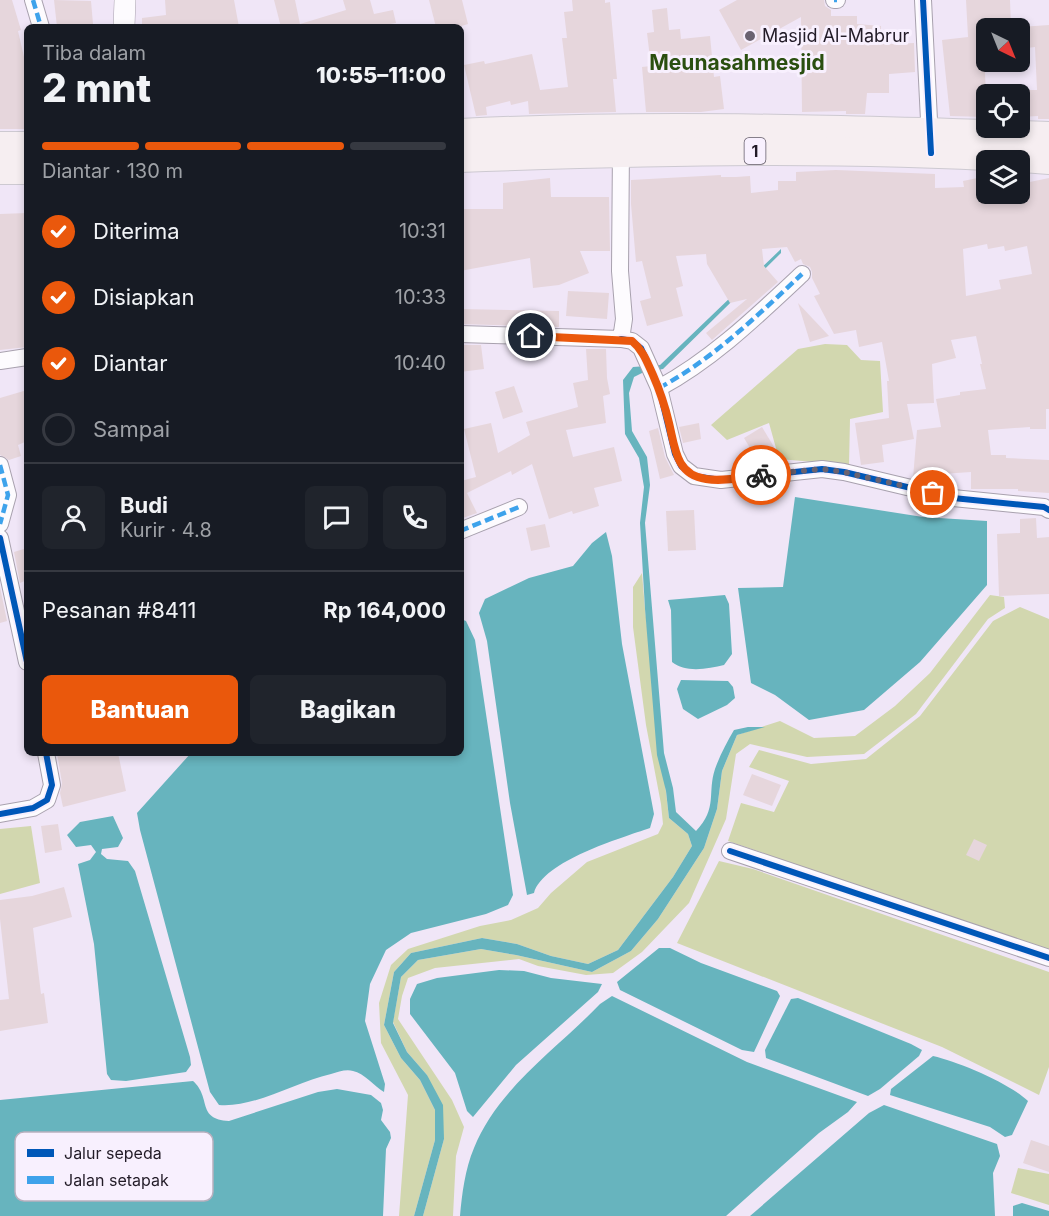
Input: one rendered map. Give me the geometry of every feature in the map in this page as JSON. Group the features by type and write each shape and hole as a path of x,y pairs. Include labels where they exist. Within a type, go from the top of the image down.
{"highway":[{"name":"1","path":"464,133 553,128 620,140"},
{"name":"1","path":"464,158 620,140 930,142 1049,136"},
{"name":"1","path":"930,142 1049,160"},
{"path":"0,146 24,146"},
{"path":"0,170 24,170"}],"street":[{"path":"33,0 40,24"},
{"path":"124,24 125,0"},
{"path":"923,0 930,142"},
{"path":"620,140 620,271 624,319 621,339"},
{"path":"657,382 698,363 802,274"},
{"path":"464,334 632,341 641,348 657,382 675,453 681,466 694,476 721,480 822,469 844,472 953,498 1044,507 1049,510"},
{"path":"0,362 24,358"},
{"path":"0,465 8,495 0,524"},
{"path":"464,529 519,507"},
{"path":"0,538 24,633"},
{"path":"0,814 33,808 47,800 52,785 47,756"},
{"path":"730,851 1049,958"}],"green space":[{"path":"825,344 847,345 861,360 880,361 883,412 850,419 849,465 779,459 769,423 727,440 711,425 798,349"},
{"path":"642,573 669,818 688,834 692,846 673,877 618,950 588,964 551,956 517,944 482,938 411,953 394,972 384,1025 401,1058 420,1080 435,1110 435,1140 414,1216 399,1216 408,1095 381,1043 379,1003 391,965 408,949 480,926 511,920 538,908 551,893 587,862 658,834 663,824 646,725 633,627 633,587"},
{"path":"990,595 1004,597 1005,608 988,619 916,714 864,754 807,757 750,744 736,754 726,819 689,903 642,952 613,973 586,975 538,966 519,959 435,968 408,978 398,1019 452,1100 464,1127 456,1156 453,1216 423,1216 444,1139 427,1075 407,1052 393,1022 401,977 418,960 481,949 592,972 631,951 658,919 704,848 717,809 722,771 737,735 780,721 814,738 855,736 895,706 930,673"},
{"path":"1020,607 1049,619 1049,951 728,841 741,803 774,812 789,781 749,767 759,750 811,764 866,759 920,716 993,621"},
{"path":"31,826 40,883 0,894 0,829"},
{"path":"719,861 753,869 1049,972 1049,1067 1039,1095 942,1047 677,943"},
{"path":"1018,1168 1049,1174 1049,1205 1011,1193"}],"water":[{"path":"781,249 781,253 663,369 634,377 629,393 632,431 647,457 650,485 645,523 664,753 673,788 676,812 696,831 703,823 710,808 715,769 734,730 765,727 737,735 722,771 717,809 704,848 658,919 631,951 592,972 481,949 418,960 401,977 393,1023 407,1052 427,1075 443,1105 444,1139 423,1216 414,1216 435,1140 435,1110 420,1080 401,1058 384,1025 394,972 411,953 482,938 517,944 551,956 588,964 618,950 673,877 692,846 688,834 669,818 666,791 657,755 640,523 644,487 639,458 625,434 623,380 633,367 660,365"},
{"path":"795,497 923,517 987,521 987,585 920,662 864,710 809,720 775,695 751,683 738,588 783,587"},
{"path":"606,532 612,556 622,644 654,814 650,828 584,852 567,861 540,881 534,893 527,895 510,803 487,641 479,613 485,599 529,578 573,566 592,543"},
{"path":"725,595 729,604 732,654 724,665 690,669 672,662 671,610 668,600"},
{"path":"464,620 475,640 513,895 508,905 486,914 411,933 386,950 370,984 365,1021 385,1084 384,1092 361,1074 345,1071 317,1078 247,1103 219,1105 210,1092 137,813 188,756 464,756"},
{"path":"681,680 728,681 733,687 735,698 727,705 698,719 683,709 677,689"},
{"path":"113,816 123,838 118,847 102,849 101,854 107,859 128,861 135,871 190,1057 191,1065 186,1072 126,1081 111,1080 107,1074 94,944 78,864 90,860 96,852 91,845 76,847 67,835 80,822"},
{"path":"659,948 670,948 701,963 777,991 780,996 754,1052 742,1050 620,990 617,982"},
{"path":"499,970 524,971 551,978 602,984 598,992 516,1065 473,1117 467,1111 455,1073 410,1014 410,999 417,984 437,978"},
{"path":"612,996 747,1062 857,1102 726,1216 460,1216 468,1164 485,1126 498,1107 530,1070 600,1004"},
{"path":"798,998 922,1050 919,1056 880,1089 868,1096 766,1058 765,1050 791,999"},
{"path":"933,1056 983,1074 1009,1087 1028,1101 1012,1135 1005,1137 990,1127 890,1095 891,1089"},
{"path":"193,1081 202,1094 208,1112 219,1119 229,1121 318,1092 337,1089 371,1095 381,1103 383,1110 381,1120 390,1132 391,1138 386,1149 383,1216 0,1216 0,1100"},
{"path":"884,1105 997,1144 1000,1156 993,1173 995,1216 750,1216 869,1113"},
{"path":"1022,1203 1049,1211 1049,1216 1013,1216 1013,1206"}],"building":[{"path":"0,0 12,0 21,30 18,31 24,57 24,129 0,129"},
{"path":"54,0 91,1 93,24 57,24"},
{"path":"165,0 234,0 238,24 142,24 142,18 166,15"},
{"path":"274,0 295,0 300,24 280,24"},
{"path":"343,0 370,0 374,14 393,10 396,23 300,24 346,10"},
{"path":"429,0 462,0 468,24 435,24"},
{"path":"572,0 610,2 617,79 613,79 616,112 529,114 528,101 511,105 510,101 486,107 487,115 476,116 464,65 484,61 485,64 532,54 540,90 568,87 562,38 567,38 564,12 573,11"},
{"path":"737,0 824,0 825,6 831,10 831,16 857,16 857,24 881,26 880,41 889,41 889,44 914,43 915,72 889,74 889,93 867,93 865,114 846,114 846,111 802,112 801,17 741,50 719,10"},
{"path":"966,0 1010,0 1011,18 976,18 976,72 985,72 986,84 976,84 976,117 950,116 942,40 968,37"},
{"path":"667,8 669,30 680,29 681,39 710,36 714,77 720,76 724,109 701,112 646,112 642,67 651,66 647,33 654,32 652,10"},
{"path":"1049,25 1049,119 1030,116 1030,90 1037,90 1035,47 1030,48 1030,26"},
{"path":"836,170 935,174 935,188 964,187 963,181 976,178 976,204 1030,204 1030,182 1049,178 1049,409 1046,409 1046,429 1030,429 1030,427 988,430 991,455 1049,460 1049,493 1018,491 1018,489 971,489 971,472 942,474 941,484 913,478 917,430 941,427 936,399 960,395 960,392 986,389 976,336 951,340 956,358 932,364 934,403 907,404 914,439 882,445 884,462 861,465 855,423 889,418 887,381 889,381 882,342 859,347 856,330 834,334 814,296 820,294 812,278 810,267 803,264 801,259 795,262 787,247 762,249 764,266 778,282 712,340 706,333 747,299 730,303 707,264 706,254 676,256 683,286 676,288 683,316 647,326 640,301 651,298 642,261 636,262 631,180 721,175 721,177 750,176 751,193 778,190 778,181 796,181 796,172","holes":["987,244 988,249 1004,246 1005,251 1027,246 1032,274 999,280 1001,289 966,296 963,249"]},
{"path":"550,178 551,197 609,197 610,251 580,251 589,273 559,285 533,288 530,258 464,270 464,209 503,209 503,183"},
{"path":"24,213 24,347 0,350 0,214"},
{"path":"568,291 609,293 607,319 566,316"},
{"path":"798,303 829,336 810,342"},
{"path":"464,309 559,311 559,327 464,324"},
{"path":"464,345 481,345 484,369 464,372"},
{"path":"586,349 606,349 610,394 603,396 606,423 566,430 573,457 614,447 622,481 594,488 599,506 573,514 572,511 549,519 532,464 512,475 511,471 467,493 477,513 464,518 464,480 476,477 464,429 491,423 498,453 530,435 526,422 578,407 573,383 588,380"},
{"path":"514,386 523,412 503,419 495,392"},
{"path":"24,391 24,442 18,445 21,456 9,460 0,455 0,398"},
{"path":"699,423 701,439 683,443 679,427"},
{"path":"762,427 774,447 756,458 744,438"},
{"path":"658,428 665,457 674,475 660,479 649,431"},
{"path":"694,510 696,550 668,551 666,511"},
{"path":"1036,518 1037,538 1049,537 1049,594 999,596 997,534 1020,533 1020,519"},
{"path":"545,524 550,547 531,551 526,528"},
{"path":"24,549 24,581 20,583 14,552"},
{"path":"0,587 7,621 0,623"},
{"path":"58,756 119,756 126,791 63,807 60,793 62,783"},
{"path":"752,774 781,785 772,806 743,795"},
{"path":"58,824 62,850 45,853 41,826"},
{"path":"974,839 987,845 979,861 966,855"},
{"path":"64,887 72,917 33,928 41,994 44,993 48,1023 0,1031 0,1000 9,999 0,900 32,896"},
{"path":"1031,1140 1049,1146 1049,1172 1023,1163"}],"marked path":[{"path":"33,0 40,24"},
{"path":"659,388 716,350 802,274"},
{"path":"0,465 8,495 0,524"},
{"path":"464,529 519,507"}],"cycle path":[{"path":"923,0 931,153"},
{"path":"621,339 632,341 641,348 659,388 675,454 681,466 694,476 721,480 822,469 844,472 953,498 1044,507 1049,510"},
{"path":"0,538 24,648"},
{"path":"0,814 33,808 47,800 52,785 47,756"},
{"path":"730,851 1049,958"}],"way so far":[{"path":"761,475 822,469 933,493"}],"place":[{"name":"Masjid Al-Mabrur","path":"750,36"}],"district":[{"name":"Meunasahmesjid","path":"737,63"}],"route":[{"path":"531,336 632,341 641,348 660,388 675,453 681,466 694,476 707,479 721,480 761,475"}]}
